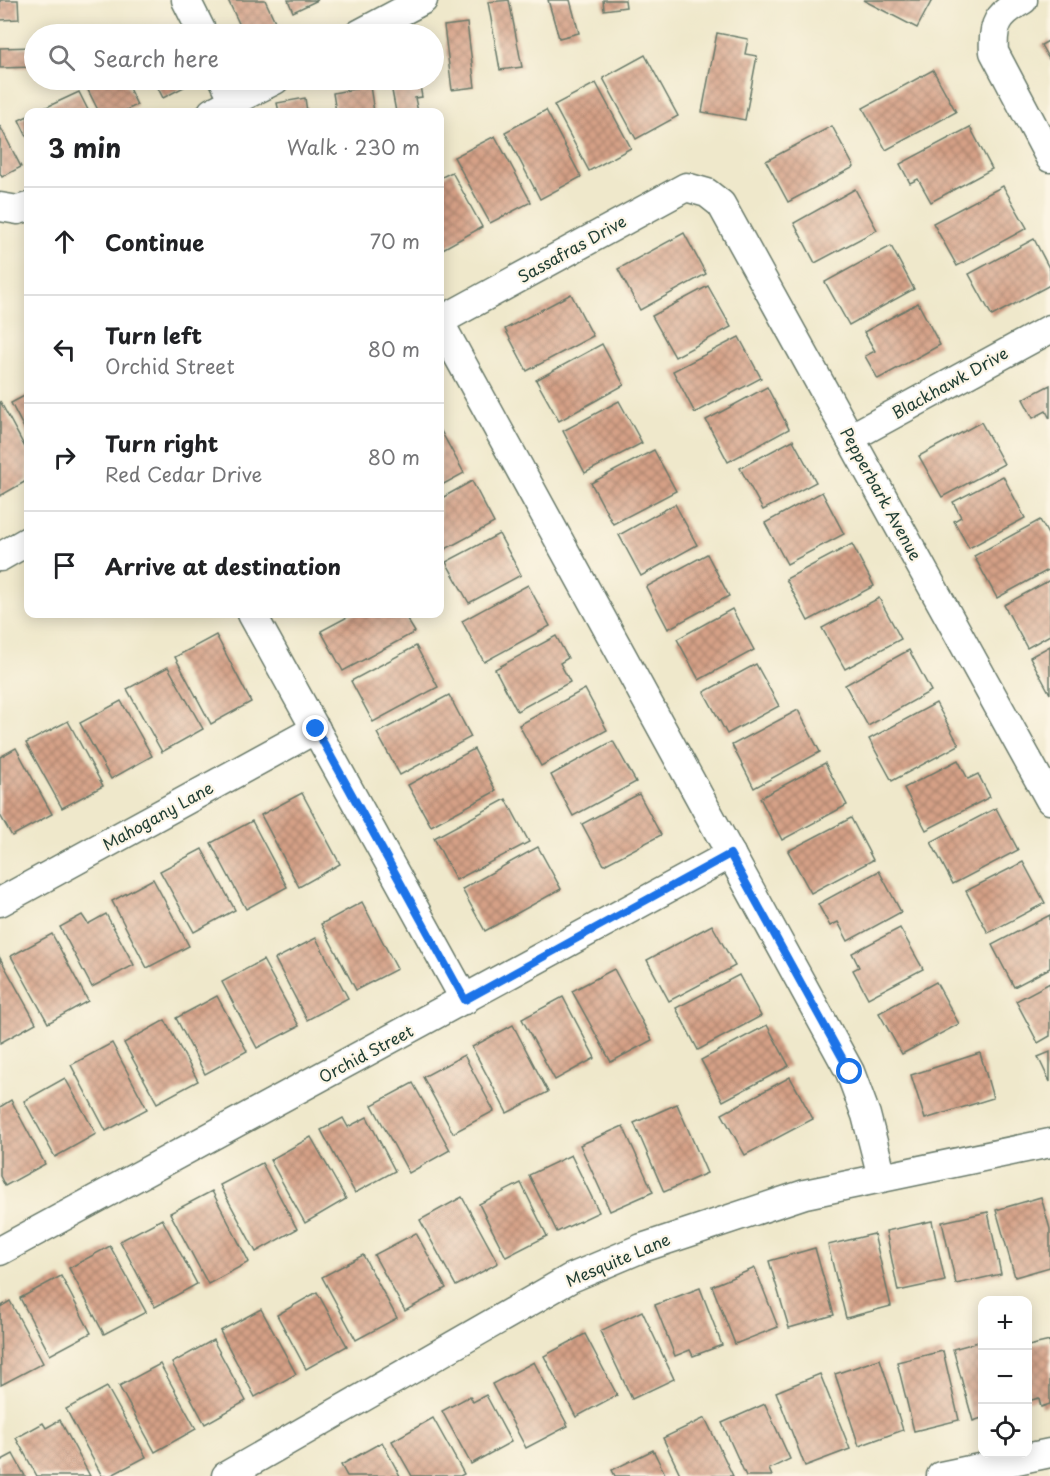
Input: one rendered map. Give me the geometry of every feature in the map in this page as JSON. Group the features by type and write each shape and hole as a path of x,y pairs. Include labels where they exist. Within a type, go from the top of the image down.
{"street":[{"path":"186,0 197,24"},
{"path":"378,24 423,0"},
{"path":"1023,0 1003,13 992,34 994,52 1001,70 1050,158"},
{"path":"223,98 246,90"},
{"name":"Sassafras Drive","path":"444,320 686,187 707,193"},
{"name":"Pepperbark Avenue","path":"707,193 722,204 1050,800"},
{"path":"0,207 18,210 24,208"},
{"path":"444,329 850,1072 866,1115 882,1177"},
{"name":"Blackhawk Drive","path":"850,438 1050,329"},
{"path":"0,557 24,544"},
{"path":"254,618 465,1000"},
{"name":"Mahogany Lane","path":"0,902 316,729"},
{"name":"Orchid Street","path":"0,1251 730,854"},
{"name":"Mesquite Lane","path":"226,1476 571,1278 724,1219 805,1194 1050,1143"},
{"path":"941,1476 1050,1454"}],"building":[{"path":"0,0 18,0 19,19 0,20"},
{"path":"228,0 265,0 276,24 239,24"},
{"path":"288,0 318,0 293,12"},
{"path":"509,0 522,67 500,70 488,2"},
{"path":"548,0 570,0 579,33 559,38"},
{"path":"603,0 625,0 626,7 604,10"},
{"path":"863,0 932,0 917,28"},
{"path":"467,23 475,87 452,90 444,26"},
{"path":"717,33 748,39 745,54 757,56 745,120 702,112"},
{"path":"1050,40 1050,61 1041,45"},
{"path":"24,47 24,67 0,68 0,48"},
{"path":"645,55 678,116 636,139 603,78"},
{"path":"933,70 956,112 886,150 863,108"},
{"path":"596,83 631,148 589,171 554,105"},
{"path":"88,90 130,90 137,105 131,108 97,108"},
{"path":"159,90 178,90 163,98"},
{"path":"371,90 373,108 335,108 333,93"},
{"path":"392,90 421,90 422,97 415,98 417,108 395,108"},
{"path":"79,92 87,108 45,108"},
{"path":"305,98 306,108 278,108 277,103"},
{"path":"546,110 581,177 540,199 505,132"},
{"path":"24,118 24,131 19,120"},
{"path":"0,126 21,167 2,177 0,173"},
{"path":"832,126 854,167 788,202 766,161"},
{"path":"970,127 992,169 931,202 918,179 910,183 900,164"},
{"path":"495,136 531,202 490,223 454,157"},
{"path":"452,172 482,227 444,248 444,176"},
{"path":"1003,186 1027,228 957,266 933,223"},
{"path":"855,189 877,230 815,263 794,223"},
{"path":"684,233 706,274 640,310 618,269"},
{"path":"1034,239 1050,270 1050,285 992,316 969,274"},
{"path":"891,246 914,289 849,325 825,282"},
{"path":"708,286 731,327 675,357 652,316"},
{"path":"571,294 593,336 527,371 505,329"},
{"path":"918,303 940,345 878,379 865,356 875,351 864,332"},
{"path":"739,337 761,378 695,413 673,371"},
{"path":"602,344 624,385 559,421 536,380"},
{"path":"1050,385 1050,419 1046,411 1033,418 1023,399"},
{"path":"767,387 789,429 728,462 706,420"},
{"path":"24,396 24,428 11,403"},
{"path":"0,401 24,446 24,482 0,496"},
{"path":"619,401 642,443 585,473 563,431"},
{"path":"981,422 1004,464 942,497 919,456"},
{"path":"444,436 464,473 444,484"},
{"path":"793,440 816,482 763,510 740,468"},
{"path":"654,450 676,491 613,524 591,483"},
{"path":"1003,476 1025,518 969,548 954,521 961,517 953,502"},
{"path":"472,481 494,523 444,550 444,497"},
{"path":"822,492 844,534 787,564 765,523"},
{"path":"675,504 697,545 641,576 619,535"},
{"path":"1040,520 1050,538 1050,569 997,598 974,556"},
{"path":"499,534 521,575 469,603 446,562"},
{"path":"852,544 874,586 808,621 786,579"},
{"path":"707,554 729,596 668,629 646,587"},
{"path":"1050,580 1050,635 1027,648 1004,605"},
{"path":"528,585 550,626 484,662 462,621"},
{"path":"879,598 901,639 845,669 822,628"},
{"path":"732,609 754,650 699,680 677,639"},
{"path":"345,618 406,618 415,632 343,671 321,631"},
{"path":"216,635 251,702 211,724 175,657"},
{"path":"556,636 568,658 560,663 570,682 517,711 495,669"},
{"path":"416,646 438,687 373,722 351,681"},
{"path":"1050,646 1050,694 1030,657"},
{"path":"909,650 931,691 868,726 845,685"},
{"path":"756,664 779,706 727,734 704,692"},
{"path":"168,667 203,729 162,752 127,689"},
{"path":"585,689 607,730 541,766 519,725"},
{"path":"449,695 471,737 400,775 377,733"},
{"path":"121,701 152,756 111,779 80,723"},
{"path":"936,703 959,745 892,781 869,739"},
{"path":"798,710 820,752 754,788 732,745"},
{"path":"68,721 103,786 62,808 26,743"},
{"path":"613,741 636,782 573,816 551,775"},
{"path":"16,748 52,814 12,836 0,815 0,757"},
{"path":"474,749 496,791 431,826 408,785"},
{"path":"958,760 968,779 978,774 990,797 926,830 904,788"},
{"path":"825,763 847,805 782,840 760,798"},
{"path":"302,793 340,864 299,887 261,815"},
{"path":"639,794 661,835 604,865 582,824"},
{"path":"506,799 529,842 456,880 434,838"},
{"path":"996,808 1018,850 953,884 931,842"},
{"path":"851,818 873,860 811,893 788,851"},
{"path":"252,821 287,887 246,909 211,843"},
{"path":"538,847 561,889 485,931 462,889"},
{"path":"202,849 235,910 194,932 160,871"},
{"path":"1023,862 1045,903 988,933 966,891"},
{"path":"879,871 901,912 848,941 838,922 830,926 818,904"},
{"path":"153,879 189,946 147,968 112,901"},
{"path":"362,902 397,969 356,990 321,924"},
{"path":"106,914 134,965 92,987 60,927 82,915 88,924"},
{"path":"1050,915 1050,968 1014,987 992,945"},
{"path":"712,925 735,966 669,1001 647,960"},
{"path":"900,928 923,969 868,998 853,970 859,967 852,953"},
{"path":"52,934 88,1001 48,1023 11,956"},
{"path":"316,938 348,998 307,1020 275,959"},
{"path":"0,958 36,1023 0,1043"},
{"path":"263,960 299,1026 257,1048 222,982"},
{"path":"614,969 652,1040 611,1062 572,991"},
{"path":"739,975 761,1016 698,1050 676,1008"},
{"path":"936,982 959,1024 902,1054 879,1013"},
{"path":"1050,983 1050,1036 1038,1043 1016,1001"},
{"path":"217,996 247,1051 205,1074 176,1018"},
{"path":"563,997 595,1058 555,1080 522,1019"},
{"path":"165,1020 198,1081 157,1103 124,1043"},
{"path":"513,1025 548,1092 507,1113 472,1047"},
{"path":"767,1025 789,1066 723,1101 701,1060"},
{"path":"112,1043 147,1109 106,1131 71,1065"},
{"path":"1050,1052 1050,1082 1038,1057"},
{"path":"980,1053 993,1098 925,1119 911,1075"},
{"path":"464,1055 494,1111 453,1133 423,1077"},
{"path":"790,1077 813,1119 745,1155 722,1114"},
{"path":"65,1078 96,1134 55,1157 24,1101"},
{"path":"413,1083 450,1150 409,1173 372,1105"},
{"path":"11,1100 45,1164 5,1186 0,1176 0,1107"},
{"path":"677,1104 707,1173 664,1192 634,1123"},
{"path":"367,1117 395,1171 355,1193 321,1130 343,1118 348,1127"},
{"path":"623,1126 653,1192 610,1211 580,1145"},
{"path":"311,1137 346,1199 305,1223 270,1160"},
{"path":"571,1155 599,1212 557,1232 529,1175"},
{"path":"262,1163 297,1229 256,1252 220,1185"},
{"path":"521,1183 547,1236 506,1257 479,1204"},
{"path":"212,1191 249,1262 208,1284 170,1213"},
{"path":"462,1197 498,1263 456,1286 420,1220"},
{"path":"1041,1197 1050,1229 1050,1267 1015,1277 996,1210"},
{"path":"988,1212 1001,1274 956,1284 942,1222"},
{"path":"162,1219 197,1284 155,1307 120,1241"},
{"path":"932,1221 945,1281 898,1291 886,1231"},
{"path":"416,1233 446,1288 405,1311 374,1255"},
{"path":"874,1234 891,1306 846,1318 828,1245"},
{"path":"110,1246 146,1312 104,1334 69,1268"},
{"path":"815,1248 834,1315 789,1328 769,1261"},
{"path":"363,1255 397,1318 356,1340 322,1277"},
{"path":"755,1268 778,1327 735,1344 712,1286"},
{"path":"61,1276 91,1333 50,1355 20,1298"},
{"path":"700,1288 722,1345 693,1356 690,1350 675,1356 655,1305"},
{"path":"317,1292 347,1346 306,1369 277,1315"},
{"path":"10,1301 43,1363 1,1385 0,1307"},
{"path":"261,1309 296,1374 255,1397 220,1331"},
{"path":"642,1311 674,1379 632,1399 600,1331"},
{"path":"585,1334 617,1395 576,1417 544,1356"},
{"path":"213,1340 246,1401 205,1424 172,1363"},
{"path":"1050,1341 1050,1404 1041,1407 1039,1398 1032,1400 1032,1345"},
{"path":"978,1342 978,1419 973,1421 953,1349"},
{"path":"943,1351 959,1420 914,1431 897,1362"},
{"path":"880,1359 903,1430 859,1446 835,1374"},
{"path":"534,1362 568,1426 526,1448 492,1384"},
{"path":"160,1364 196,1429 155,1452 119,1386"},
{"path":"820,1374 850,1449 805,1466 776,1392"},
{"path":"107,1387 146,1457 110,1476 102,1476 66,1409"},
{"path":"486,1395 511,1442 471,1464 442,1411 470,1396 473,1402"},
{"path":"765,1404 790,1459 769,1469 772,1476 746,1476 722,1423"},
{"path":"433,1418 464,1474 460,1476 412,1476 392,1441"},
{"path":"705,1418 733,1476 681,1476 663,1438"},
{"path":"60,1420 90,1476 37,1476 16,1438 43,1423 46,1428"},
{"path":"382,1442 400,1476 347,1476 341,1465"},
{"path":"653,1450 666,1476 615,1476 612,1470"},
{"path":"13,1454 25,1476 0,1476 0,1461"}],"route":[{"path":"316,729 465,1000 730,854 850,1072"}]}
